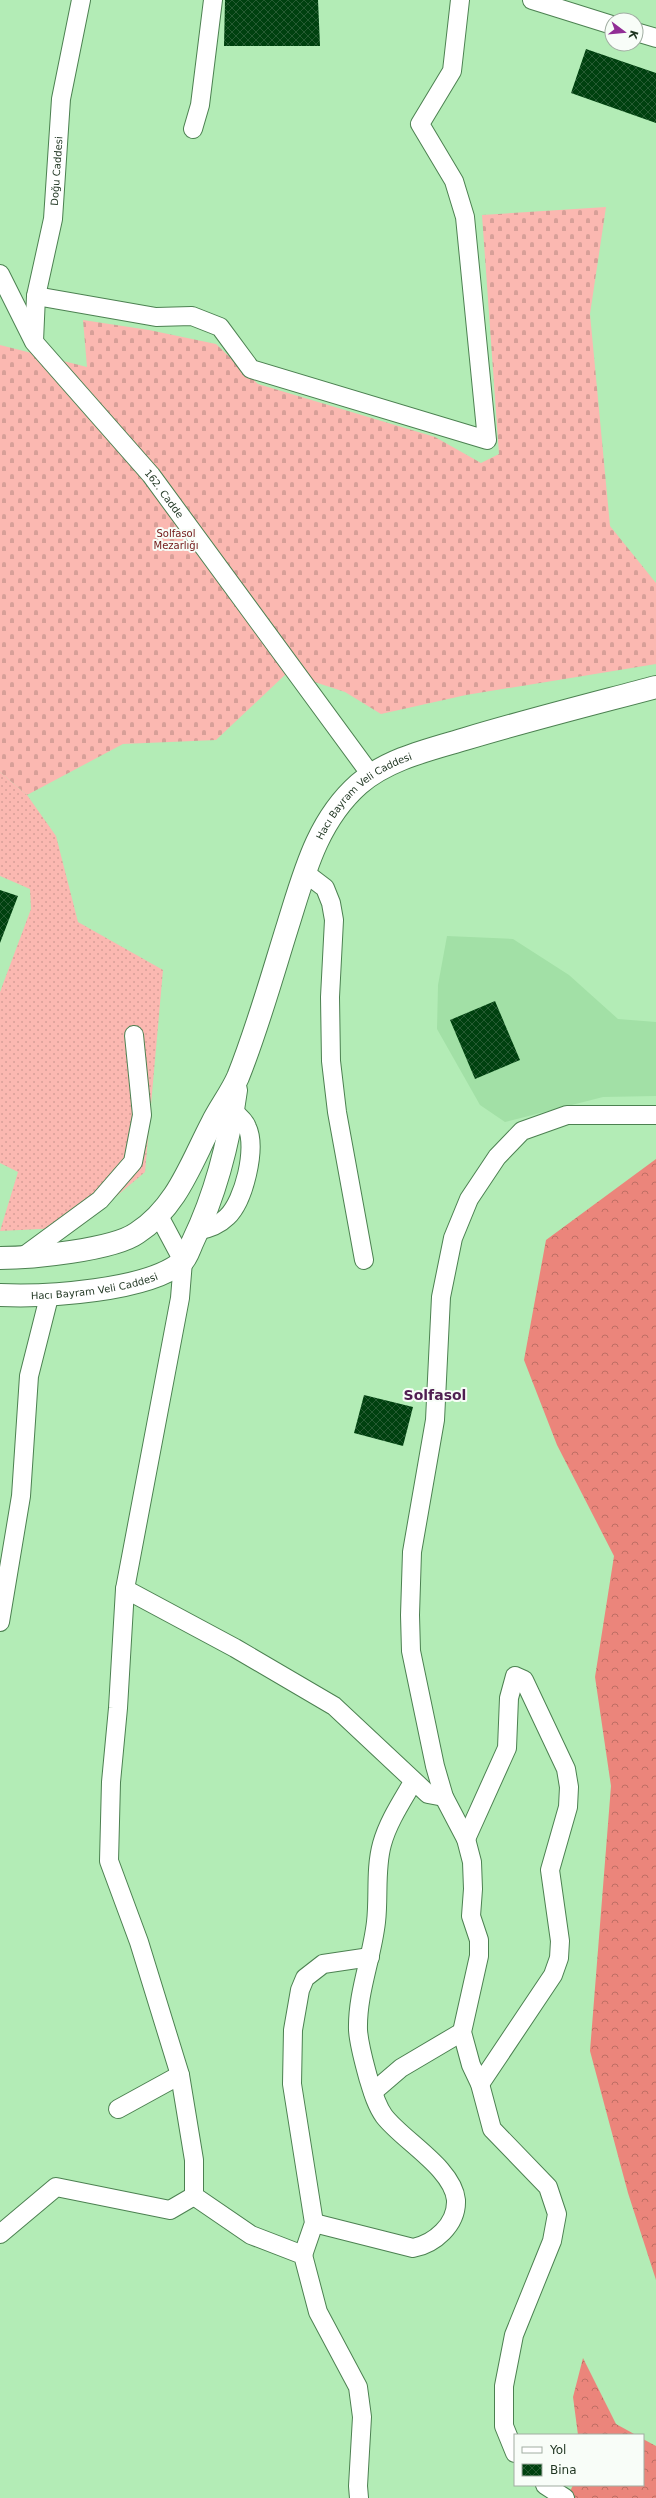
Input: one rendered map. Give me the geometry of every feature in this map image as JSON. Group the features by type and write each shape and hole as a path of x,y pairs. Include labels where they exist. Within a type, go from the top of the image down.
{"main road":[{"name":"Hacı Bayram Veli Caddesi","path":"237,1079 261,1012 304,872 328,820 344,799 371,775 390,764 426,751 514,724 656,687"},
{"path":"183,1261 215,1187 233,1111 237,1079"},
{"path":"10,1258 112,1244 136,1234 159,1216 182,1186 212,1122 237,1079"},
{"name":"Hacı Bayram Veli Caddesi","path":"0,1295 50,1293 132,1284 158,1276 183,1261"}],"street":[{"name":"Doğu Caddesi","path":"34,342 36,296 53,219 61,99 81,0"},
{"path":"193,129 200,105 212,0"},
{"path":"36,296 156,316 192,316 220,327 251,369 487,440 465,218 454,181 420,124 452,71 460,0"},
{"path":"532,0 604,22"},
{"path":"644,34 656,38"},
{"name":"162. Cadde","path":"0,274 6,298 34,342 151,475 371,775"},
{"path":"304,872 325,888 331,903 334,920 330,997 331,1061 338,1120 364,1260"},
{"path":"10,1258 100,1200 133,1162 142,1115 134,1035"},
{"path":"514,2451 504,2426 504,2386 514,2335 552,2241 557,2214 548,2187 492,2128 480,2084 471,2065 462,2032 479,1956 478,1940 471,1916 472,1862 466,1839 444,1797 430,1744 411,1651 410,1615 412,1552 435,1420 441,1297 453,1238 469,1199 497,1157 522,1130 567,1115 656,1115"},
{"path":"159,1216 183,1261 175,1333 125,1589 118,1708 111,1782 109,1861 139,1942 180,2075 194,2160 194,2196"},
{"path":"0,1622 21,1496 29,1376 50,1293"},
{"path":"125,1589 235,1648 334,1706 413,1782 428,1794 444,1797"},
{"path":"466,1839 507,1748 508,1698 515,1676 524,1680 566,1769 568,1806 550,1870 560,1941 559,1958 554,1975 480,2084"},
{"path":"314,2223 413,2248 426,2245 438,2239 451,2219 456,2200 448,2182 436,2164 384,2116 373,2092 358,2030 360,1999 370,1957 376,1922 382,1844 396,1811 413,1782"},
{"path":"359,2498 358,2486 362,2417 358,2387 318,2312 303,2255 314,2223 292,2084 293,2030 300,1990 305,1978 322,1964 370,1957"},
{"path":"373,2092 401,2068 462,2032"},
{"path":"118,2109 180,2075"},
{"path":"0,2234 56,2187 170,2210 194,2196"},
{"path":"194,2196 251,2235 303,2255"},
{"path":"547,2486 565,2498"}],"shaded area":[{"path":"447,936 513,939 569,975 618,1019 656,1022 656,1096 603,1097 505,1122 480,1105 437,1029 438,985"}],"green space":[{"name":"Solfasol Mezarlığı","path":"606,207 590,314 610,526 656,583 656,664 466,695 381,714 345,692 287,673 216,740 123,744 27,795 0,772 0,345 87,367 83,320 149,330 216,344 258,384 435,437 481,463 499,454 482,215"},
{"path":"0,772 27,795 56,836 78,922 163,970 145,1172 80,1227 0,1231 18,1172 0,1163 0,992 31,909 30,889 0,876"},
{"path":"656,1159 656,2280 628,2193 590,2051 611,1786 595,1677 614,1556 557,1445 524,1360 546,1240"},
{"path":"583,2358 616,2424 634,2434 578,2434 573,2397"},
{"path":"644,2440 656,2446 656,2498 567,2498 573,2486 644,2486"}],"building":[{"path":"225,0 318,0 320,46 224,46"},
{"path":"586,49 656,73 656,123 571,93"},
{"path":"0,890 18,896 0,943"},
{"path":"495,1001 520,1060 475,1079 450,1020"},
{"path":"364,1395 413,1407 403,1446 354,1433"}],"district":[{"name":"Solfasol","path":"435,1395"}]}
